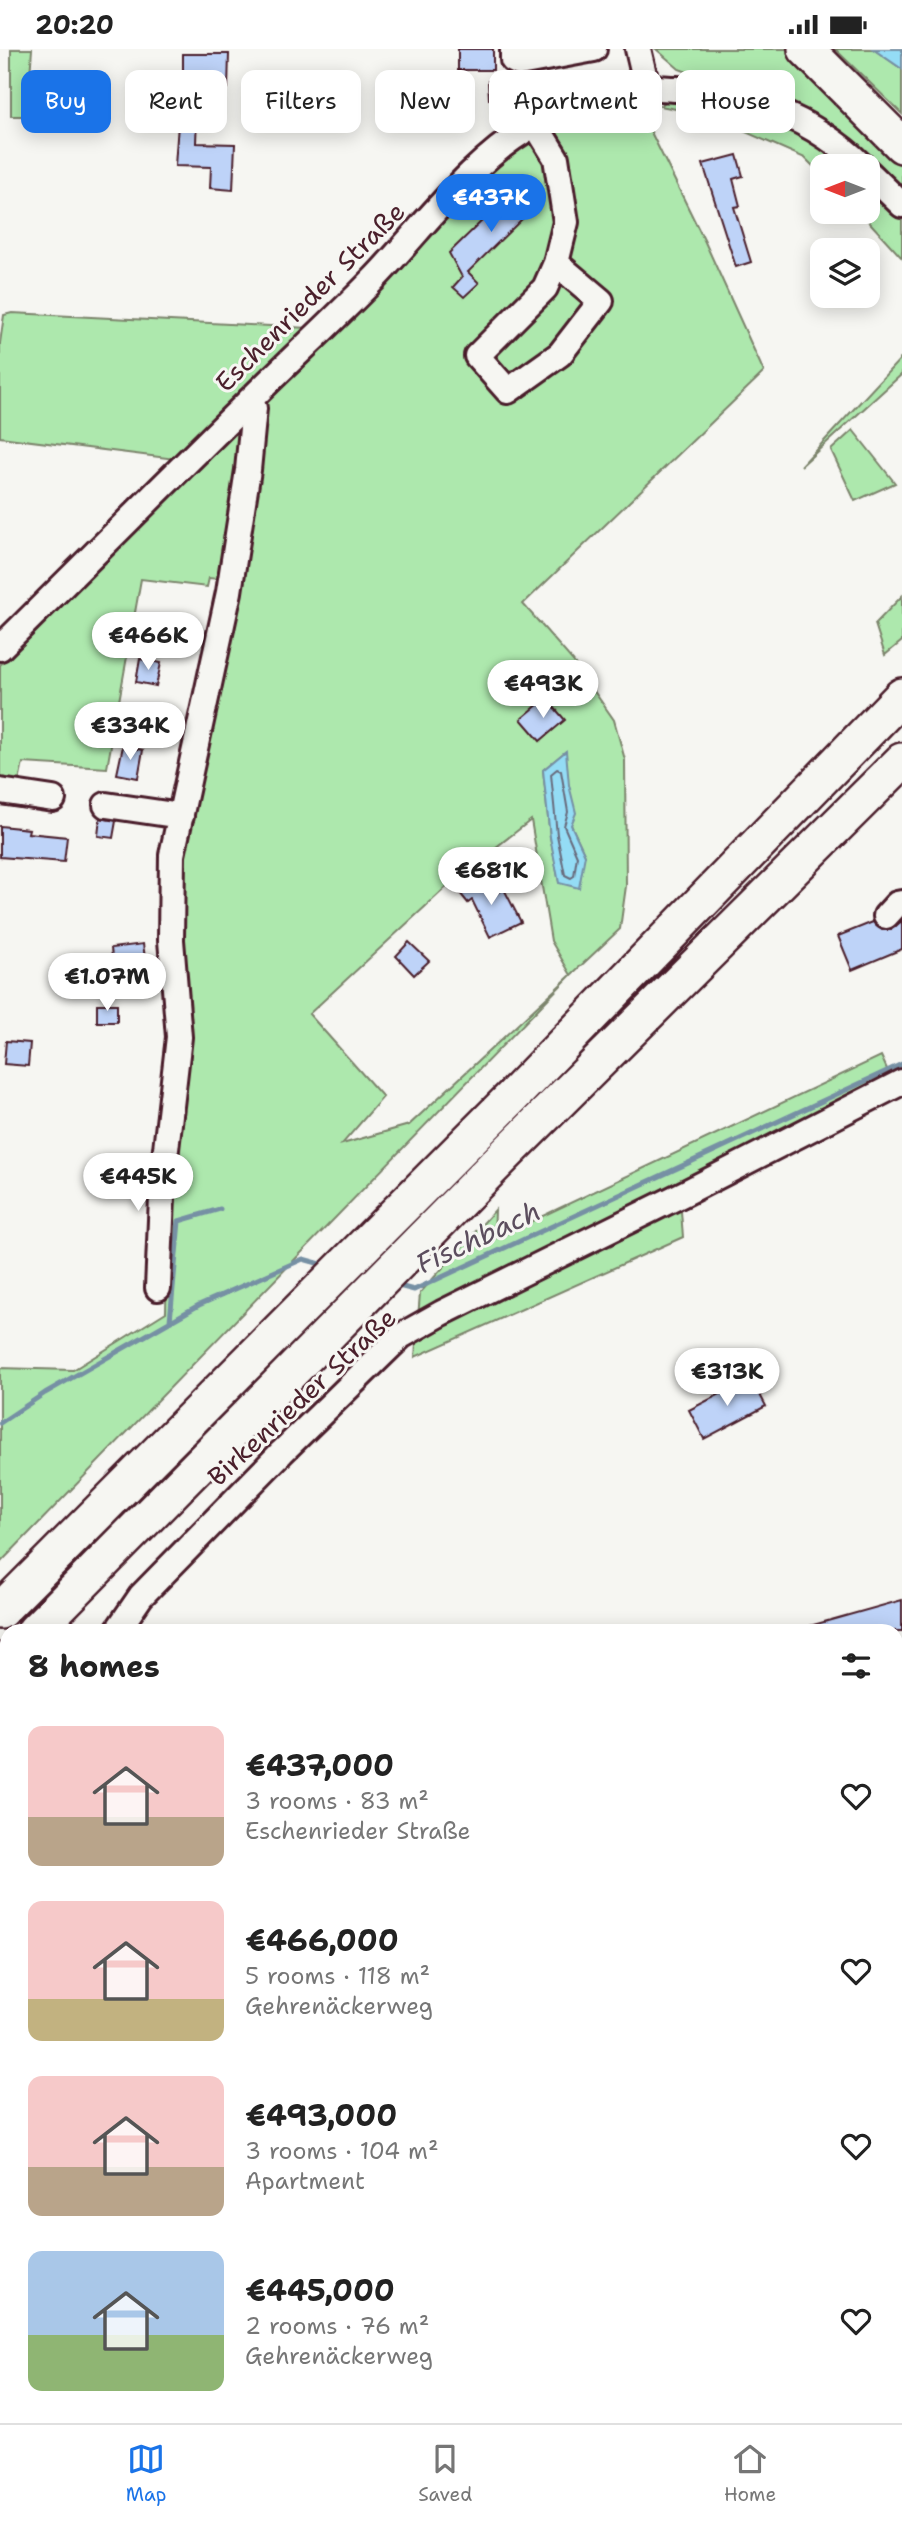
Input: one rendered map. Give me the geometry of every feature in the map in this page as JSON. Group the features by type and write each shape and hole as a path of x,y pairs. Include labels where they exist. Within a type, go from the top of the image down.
{"highway":[{"path":"806,49 902,145"},
{"path":"0,1611 520,1088 902,696"},
{"path":"42,1624 902,761"}],"street":[{"path":"513,49 513,60 519,63 594,49"},
{"path":"638,49 643,70"},
{"name":"Eschenrieder Straße","path":"662,88 705,91 741,98 802,122 849,154"},
{"name":"Eschenrieder Straße","path":"0,648 372,281 487,159 521,133"},
{"path":"541,133 556,157 566,222 556,263 545,288 477,356 508,391 560,354 601,301 556,263"},
{"path":"880,184 902,205"},
{"path":"158,1288 163,1175 179,1037 171,940 172,855 229,592 248,470 254,408 250,400"},
{"path":"0,791 53,799"},
{"path":"106,804 181,816"},
{"name":"Birkenrieder Straße","path":"120,1624 150,1586 401,1336 902,1082"}],"green space":[{"path":"11,49 32,49 30,70 21,70 21,116 11,116"},
{"path":"656,49 799,49 902,155 902,195 880,176 880,154 854,154 802,110 795,107 795,70 679,69"},
{"path":"835,49 873,49 902,69 902,114"},
{"path":"672,97 676,97 676,109 662,104"},
{"path":"795,128 803,131 835,154 810,154 810,163 805,158 748,133 795,133"},
{"path":"547,133 651,133 764,372 523,604 573,661 614,720 625,760 626,886 620,929 571,975 0,1563 0,1368 73,1370 166,1312 175,886 261,411 265,401 388,282 467,195 522,147","holes":["565,752 571,825 585,855 559,882 550,837 543,770","531,820 551,941 571,975 409,1125 342,1144 383,1097 309,1014 454,880"]},
{"path":"880,196 902,219 902,258 871,224 880,224"},
{"path":"12,313 308,328 175,459 0,437 0,343 4,315"},
{"path":"902,357 902,374 801,466"},
{"path":"244,421 227,580 209,578 207,587 141,579 107,768 23,763 19,782 0,782 0,665"},
{"path":"853,430 895,483 855,501 831,450"},
{"path":"902,596 902,641 885,655 875,624"},
{"path":"881,1056 892,1080 679,1185 683,1237 415,1357 420,1293 495,1210 494,1239"}],"water":[{"path":"873,49 902,49 902,69"},
{"path":"566,751 569,785 576,813 571,825 585,855 579,888 559,883 550,837 543,770"}],"building":[{"path":"458,49 493,49 493,70 458,70"},
{"path":"183,54 229,54 228,88 227,70 183,70"},
{"path":"177,133 196,133 196,143 235,144 233,190 210,188 211,167 175,166"},
{"path":"737,155 743,176 733,179 740,206 734,207 751,262 736,267 703,164"},
{"path":"525,179 541,195 520,217 522,219 468,272 479,283 464,297 453,287 462,277 449,253"},
{"path":"140,659 161,663 156,686 136,682"},
{"path":"546,698 565,720 540,741 521,719"},
{"path":"123,746 143,750 138,778 117,774"},
{"path":"100,818 116,821 113,838 98,836"},
{"path":"0,826 29,829 28,833 67,837 64,862 0,857"},
{"path":"479,876 493,895 504,889 521,922 490,937 472,900 468,903 459,892"},
{"path":"902,921 902,949 852,970 838,936 873,922 882,930 890,930"},
{"path":"409,942 429,961 414,975 396,956"},
{"path":"143,944 147,972 114,976 111,948"},
{"path":"97,1004 117,1004 117,1022 97,1022"},
{"path":"6,1041 30,1043 28,1066 4,1064"},
{"path":"751,1378 766,1406 704,1439 689,1410"},
{"path":"902,1600 902,1624 817,1624"}],"waterway":[{"name":"Fischbach","path":"395,1285 414,1290 902,1064"},
{"path":"170,1321 179,1221 220,1209"},
{"name":"Fischbach","path":"0,1423 45,1393 199,1305 303,1259 328,1266"}]}
